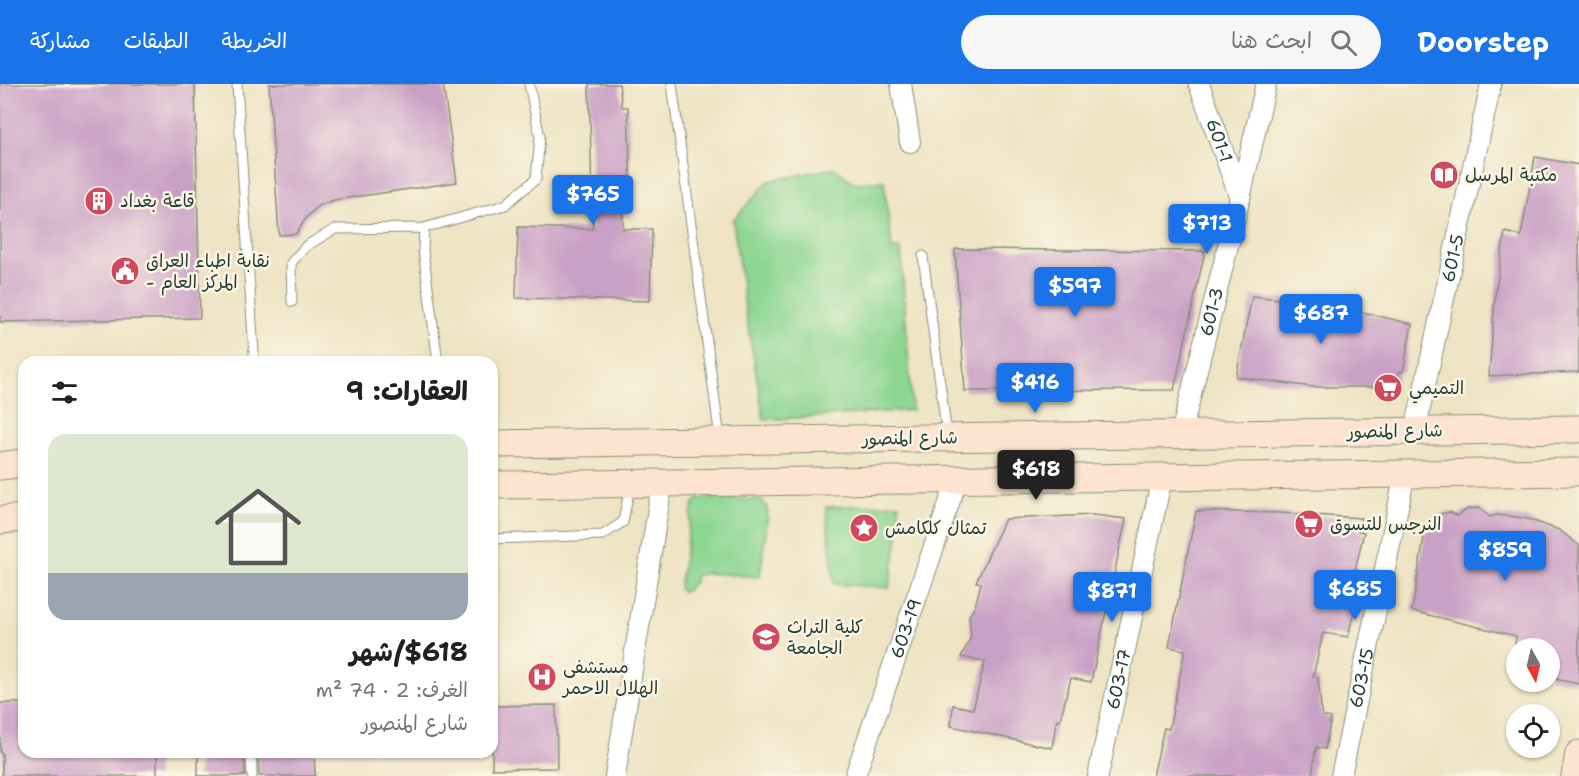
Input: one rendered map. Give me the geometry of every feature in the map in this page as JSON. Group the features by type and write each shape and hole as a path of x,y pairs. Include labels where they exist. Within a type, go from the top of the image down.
{"main road":[{"name":"شارع المنصور","path":"498,444 1579,429"},
{"path":"0,450 18,450"},
{"path":"0,466 18,464"},
{"path":"498,485 1579,472"},
{"path":"0,520 18,518"},
{"path":"1575,776 1579,754"}],"street":[{"path":"901,84 910,142"},
{"name":"601-1","path":"1198,84 1240,198"},
{"name":"601-3","path":"1181,434 1266,84"},
{"name":"601-5","path":"1415,431 1491,84"},
{"name":"603-15","path":"1341,776 1405,474"},
{"name":"603-17","path":"1098,776 1162,477"},
{"name":"603-19","path":"855,776 957,480"},
{"path":"615,776 662,484"}],"lane":[{"path":"237,84 254,354"},
{"path":"291,302 291,263 306,246 335,229 424,228 505,205 536,178 540,137 529,84"},
{"path":"672,84 721,441"},
{"path":"424,228 423,250 437,356"},
{"path":"923,256 947,437"},
{"path":"498,540 603,535 623,522 631,483"},
{"path":"251,758 252,776"}],"green space":[{"path":"834,168 855,183 884,181 892,249 901,249 912,410 764,420 733,220 769,181"},
{"path":"700,498 759,500 766,505 768,515 760,577 708,573 694,576 694,582 682,592 679,588 692,509 694,503"},
{"path":"899,504 898,538 889,588 834,584 826,507"}],"building":[{"name":"قاعة بغداد","path":"0,84 195,84 200,318 0,322"},
{"path":"269,84 443,84 457,182 334,200 318,206 306,218 296,234 279,235"},
{"path":"589,84 619,84 622,107 628,107 631,190 622,190 623,229 652,229 650,301 516,298 518,227 593,229"},
{"path":"1535,157 1579,165 1579,372 1489,376 1495,296 1505,232 1521,236"},
{"path":"955,249 1205,251 1174,390 965,391"},
{"path":"1252,296 1333,305 1412,324 1403,372 1400,371 1394,385 1378,387 1313,387 1236,377"},
{"path":"1479,508 1490,517 1497,515 1525,518 1559,530 1579,545 1579,684 1560,680 1560,638 1516,638 1516,636 1412,611 1425,531 1441,514 1450,512 1457,516 1468,509"},
{"path":"1196,511 1361,518 1358,531 1364,532 1355,570 1358,570 1353,582 1361,584 1348,637 1323,633 1313,677 1318,678 1322,716 1331,718 1325,749 1316,747 1312,776 1153,776 1164,728 1169,729 1185,650 1169,647"},
{"path":"1093,515 1126,519 1091,682 1071,678 1060,720 1057,719 1052,748 951,726 953,705 973,709 985,661 961,657 971,637 969,616 975,606 981,583 976,582 1005,519"},
{"path":"0,703 18,703 18,758 157,758 157,776 2,776 2,753 0,753"},
{"path":"556,705 557,768 492,769 492,758 498,758 498,706"},
{"path":"198,758 244,758 245,776 198,776"},
{"path":"258,758 314,758 315,776 259,776"}],"place":[{"name":"مكتبة المرسل","path":"1444,175"},
{"name":"قاعة بغداد","path":"99,201"},
{"name":"نقابة اطباء العراق - المركز العام","path":"125,271"},
{"name":"التميمي","path":"1388,388"},
{"name":"النرجس للتسوق","path":"1309,524"},
{"name":"تمثال كلكامش","path":"864,528"},
{"name":"كلية التراث الجامعة","path":"766,637"},
{"name":"مستشفى الهلال الاحمر","path":"542,677"}]}
